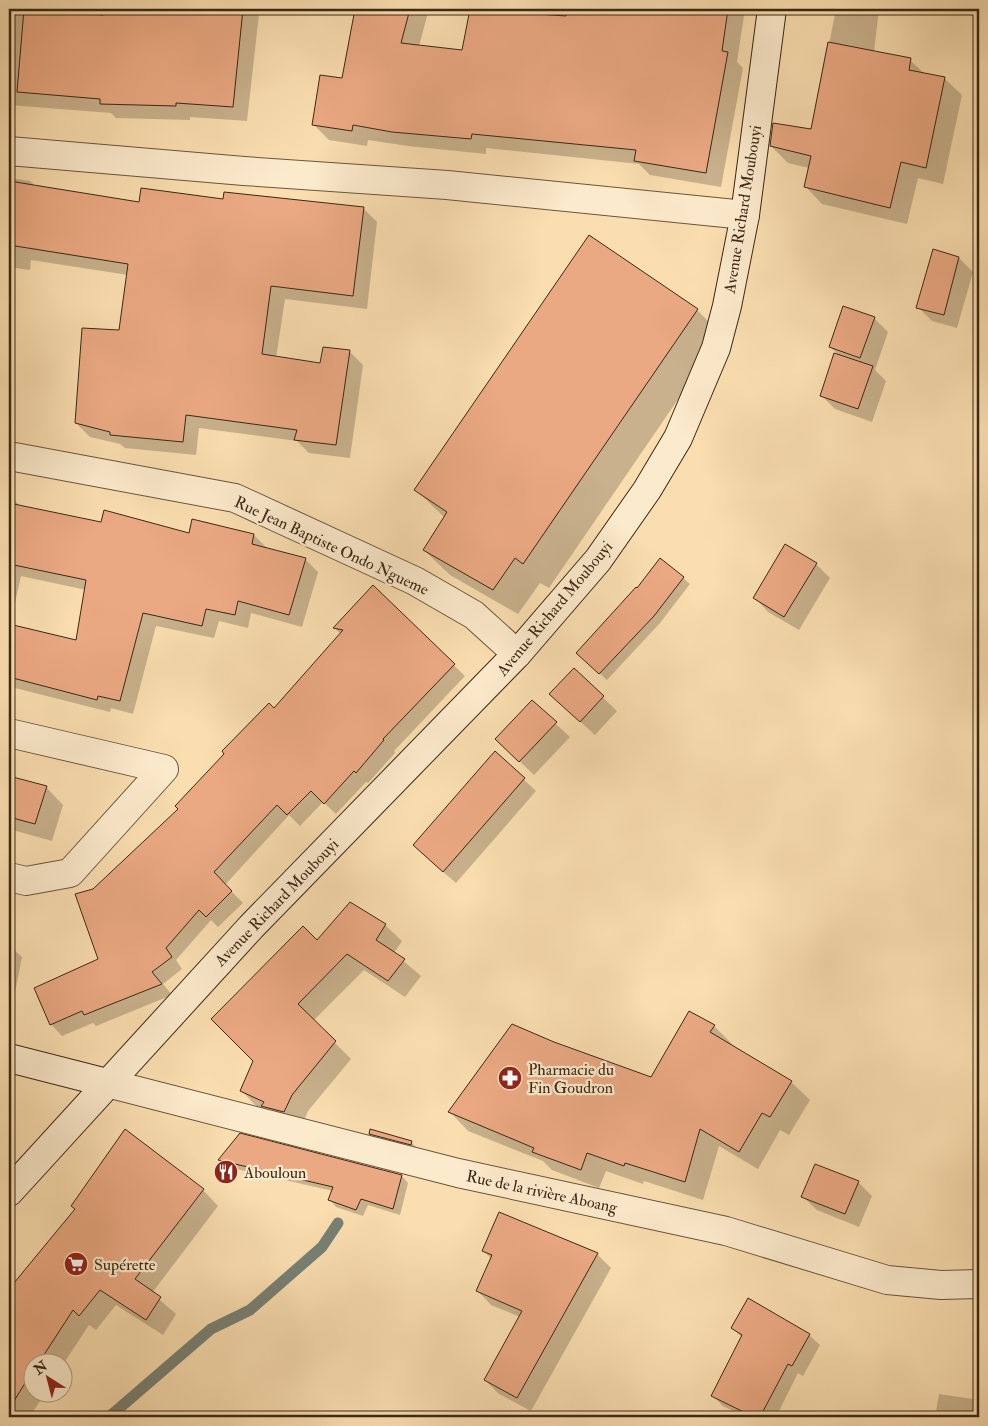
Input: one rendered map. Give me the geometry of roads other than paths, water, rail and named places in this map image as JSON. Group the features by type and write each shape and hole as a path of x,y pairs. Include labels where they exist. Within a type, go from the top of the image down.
{"street":[{"name":"Avenue Richard Moubouyi","path":"9,1192 251,927 517,654 598,560 647,490 678,438 716,348 733,279 745,215 755,125 772,9"},
{"path":"9,152 447,185 745,215"},
{"name":"Rue Jean Baptiste Ondo Ngueme","path":"9,456 235,498 415,581 474,615 517,654"},
{"path":"9,733 164,769 70,874 26,881 9,876"},
{"name":"Rue de la rivière Aboang","path":"9,1058 458,1173 726,1231 887,1280 941,1285 979,1284"}],"waterway":[{"path":"109,1417 211,1329 250,1310 322,1247 338,1223"}],"place":[{"name":"Pharmacie du Fin Goudron","path":"510,1078"},
{"name":"Abouloun","path":"226,1172"},
{"name":"Supérette","path":"76,1264"}]}
